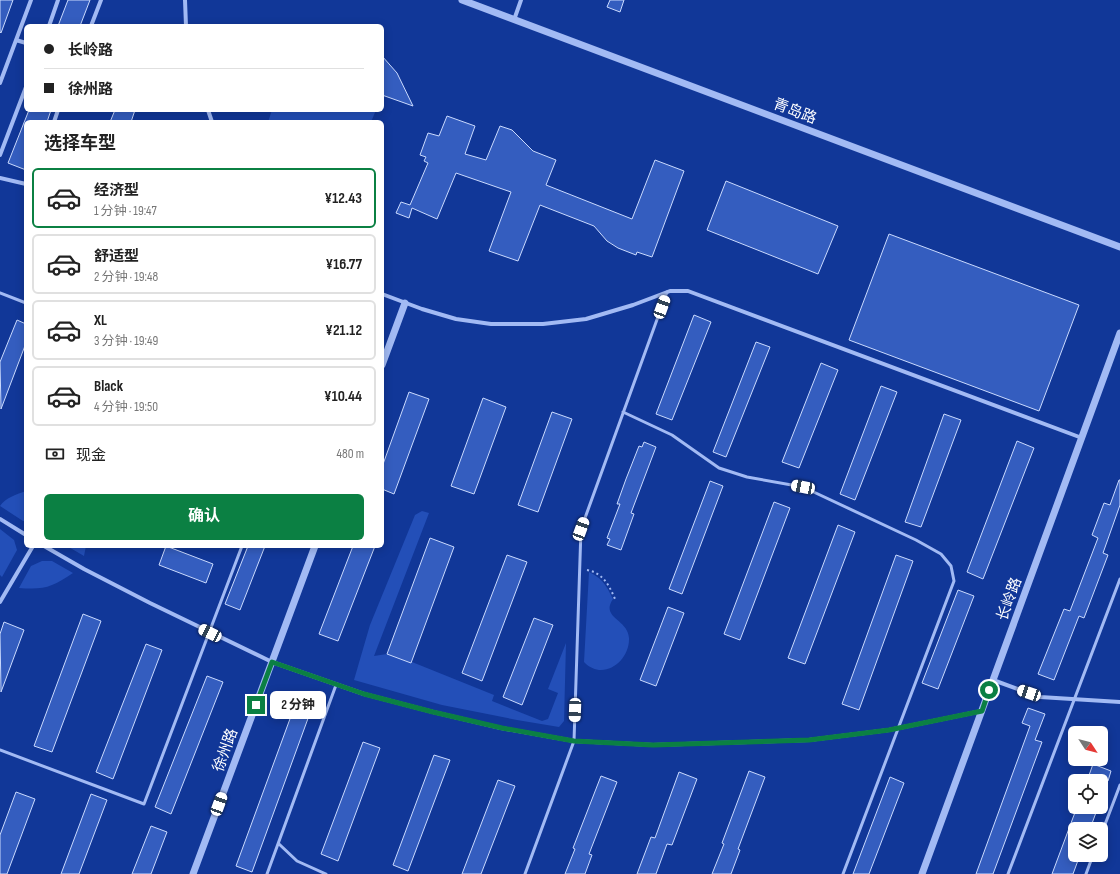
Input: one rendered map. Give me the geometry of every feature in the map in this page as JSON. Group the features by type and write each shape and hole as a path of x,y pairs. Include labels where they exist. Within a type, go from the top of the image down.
{"street":[{"path":"0,83 31,0"},
{"path":"50,24 58,0"},
{"path":"92,24 101,0"},
{"path":"185,0 186,24"},
{"name":"青岛路","path":"462,0 1120,246"},
{"path":"514,20 521,0"},
{"path":"16,40 24,42"},
{"path":"0,154 24,91"},
{"path":"0,178 24,184"},
{"path":"384,295 456,319 491,324 543,324 586,319 633,305 667,292 688,291 1082,438"},
{"path":"384,360 405,303"},
{"name":"长岭路","path":"922,874 1120,333"},
{"path":"0,519 24,534"},
{"path":"0,602 32,548"},
{"path":"47,548 84,569 210,633 272,662 364,694 502,728 574,741 653,745 727,744 809,740 899,728 982,711"},
{"name":"徐州路","path":"193,874 314,548"},
{"path":"993,680 1040,697 1120,702"}],"lane":[{"path":"525,874 574,741 581,529 667,292"},
{"path":"0,293 24,302"},
{"path":"623,412 672,435 719,468 747,478 803,487 916,540 942,554 951,566 954,581 843,874"},
{"path":"0,750 144,804 241,548"},
{"path":"1008,874 1120,579"},
{"path":"267,874 336,685"},
{"path":"1106,822 1120,785"},
{"path":"279,844 297,861 326,874"},
{"path":"1086,874 1091,862"}],"path":[{"path":"579,570 589,570 600,575 608,583 615,599"}],"shaded area":[{"path":"271,112 375,112 372,120 269,120"},
{"path":"24,492 24,521 0,506 2,503"},
{"path":"422,511 429,513 374,656 387,654 411,663 412,662 494,695 492,701 542,721 548,719 558,693 548,689 566,643 564,721 559,727 442,705 354,680 370,625 415,515"},
{"path":"0,529 14,540 17,550 2,577 0,575"},
{"path":"70,548 86,548 84,556"},
{"path":"42,561 52,561 73,573 59,582 42,588 19,588 31,566"},
{"path":"589,572 598,577 606,586 613,599 610,605 612,615 624,627 629,638 625,654 614,666 607,669 599,670 591,668 584,662"}],"building":[{"path":"0,0 13,0 1,33 0,32"},
{"path":"68,0 90,0 81,24 59,24"},
{"path":"610,0 624,0 620,12 607,7"},
{"path":"384,58 397,73 413,106 384,96"},
{"path":"28,112 50,112 48,120 25,120"},
{"path":"114,112 134,112 132,120 111,120"},
{"path":"447,116 475,126 465,154 486,160 500,126 512,130 533,151 556,160 546,185 632,219 655,160 684,171 652,257 637,252 636,255 618,248 607,241 594,226 540,205 518,261 489,251 511,192 456,173 437,219 412,208 409,218 396,213 401,202 410,205 428,163 424,161 426,157 420,155 428,133 439,136"},
{"path":"24,123 24,169 8,163"},
{"path":"726,181 838,226 818,274 707,230"},
{"path":"889,234 1079,305 1039,411 849,340"},
{"path":"694,315 711,322 672,420 656,414"},
{"path":"17,320 24,323 24,348 1,409 0,362"},
{"path":"756,342 770,347 726,457 713,452"},
{"path":"821,363 838,370 799,468 782,462"},
{"path":"881,386 897,392 855,500 840,494"},
{"path":"409,392 429,399 394,494 384,490 384,461"},
{"path":"483,398 506,407 474,494 451,486"},
{"path":"552,412 572,419 538,512 518,505"},
{"path":"944,414 961,420 921,527 905,522"},
{"path":"1017,441 1034,448 983,579 967,572"},
{"path":"644,442 656,447 631,513 634,514 621,550 607,545 610,539 607,538 620,504 617,504 626,479 639,446 642,447"},
{"path":"1119,480 1120,505 1103,553 1108,555 1084,618 1079,616 1054,680 1038,674 1064,609 1070,611 1098,538 1092,535 1104,503 1110,505"},
{"path":"710,481 723,486 682,594 669,589"},
{"path":"774,502 790,508 740,640 724,634"},
{"path":"838,525 855,532 805,664 788,658"},
{"path":"430,538 454,547 411,663 387,654"},
{"path":"165,548 171,548 213,564 206,583 159,565"},
{"path":"247,548 264,548 240,610 225,604"},
{"path":"352,548 374,548 338,641 319,634"},
{"path":"507,555 527,562 482,681 462,673"},
{"path":"896,555 913,561 859,710 842,704"},
{"path":"958,590 974,596 938,689 922,683"},
{"path":"668,607 684,613 656,686 640,680"},
{"path":"83,614 101,621 52,752 34,746"},
{"path":"534,618 553,625 522,705 503,697"},
{"path":"4,622 24,630 1,692 0,634"},
{"path":"146,644 162,650 113,779 96,772"},
{"path":"207,676 223,682 171,814 155,807"},
{"path":"298,697 314,702 252,872 236,866"},
{"path":"1028,708 1045,714 1035,740 1042,742 993,874 976,874 1030,726 1022,723"},
{"path":"363,742 380,748 338,861 321,854"},
{"path":"434,755 450,760 408,871 393,865"},
{"path":"1092,766 1098,766 1111,771 1108,781 1108,774 1089,774"},
{"path":"749,771 765,777 738,849 740,850 731,874 712,874 724,844 722,843"},
{"path":"679,772 697,779 672,845 667,844 656,874 637,874 651,837 655,838"},
{"path":"601,776 617,782 589,854 592,855 585,874 565,874 575,849 573,848"},
{"path":"890,777 904,783 869,874 853,874"},
{"path":"498,780 515,786 481,874 462,874"},
{"path":"16,792 35,799 7,874 0,874 0,835"},
{"path":"91,794 107,800 79,874 61,874"},
{"path":"1074,814 1095,814 1093,822 1071,822"},
{"path":"151,826 167,832 151,874 132,874"},
{"path":"1068,831 1068,862 1077,862 1073,874 1052,874"}],"route":[{"path":"256,705 272,662 364,694 502,728 574,741 653,745 727,744 809,740 889,730 982,711 989,690"}]}
